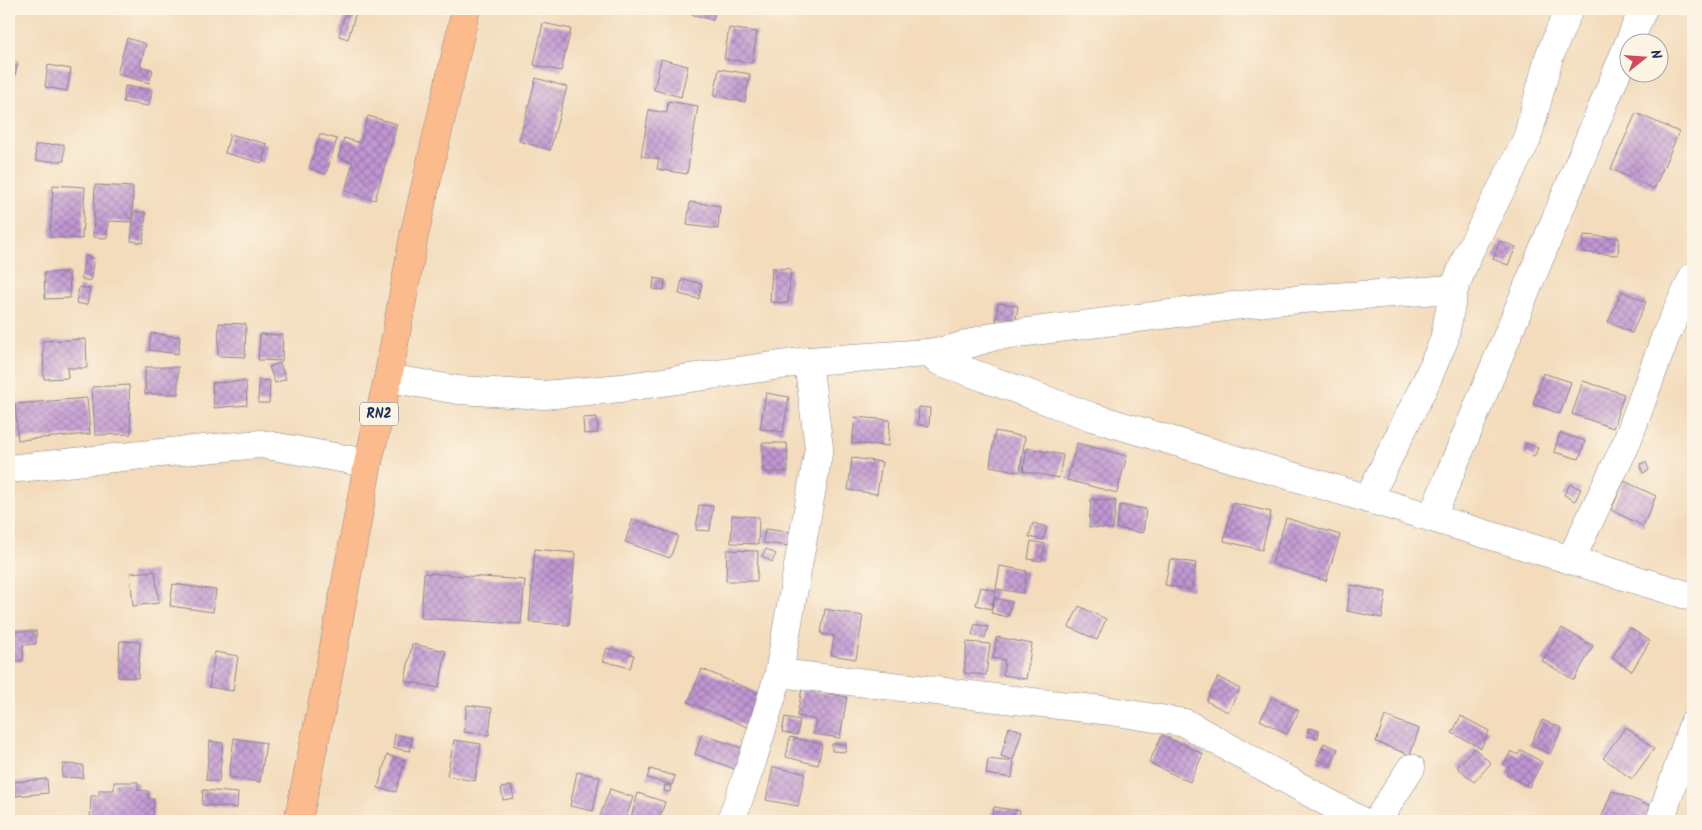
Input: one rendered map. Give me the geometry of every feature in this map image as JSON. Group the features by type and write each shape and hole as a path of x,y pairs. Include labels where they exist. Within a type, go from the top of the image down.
{"highway":[{"name":"RN2","path":"298,821 332,658 368,463 388,378 414,236 464,9"}],"street":[{"path":"1368,499 1426,382 1444,340 1454,289 1468,254 1527,139 1549,57 1569,9"},
{"path":"1432,517 1643,9"},
{"path":"1570,559 1626,444 1666,336 1693,277"},
{"path":"388,378 458,390 544,395 621,388 808,361 928,353 952,349 995,336 1273,301 1454,289"},
{"path":"928,353 939,361 1092,417 1432,517 1693,597"},
{"path":"731,821 752,762 779,673 819,448 808,361"},
{"path":"9,470 261,444 368,463"},
{"path":"779,673 1110,711 1185,723 1361,821"},
{"path":"1660,821 1693,724"},
{"path":"1377,821 1412,768"}],"building":[{"path":"80,9 101,9 100,14"},
{"path":"346,9 356,12 348,39 339,36"},
{"path":"672,9 716,9 713,20"},
{"path":"543,23 571,29 561,71 534,65"},
{"path":"729,28 757,32 752,63 724,59"},
{"path":"127,38 146,44 140,66 153,70 149,83 117,74"},
{"path":"661,59 688,66 681,97 654,90"},
{"path":"9,60 18,63 11,90 9,89"},
{"path":"48,65 71,69 67,91 45,87"},
{"path":"719,69 750,74 745,102 714,96"},
{"path":"536,78 567,87 550,150 519,141"},
{"path":"125,86 152,90 149,106 123,102"},
{"path":"668,101 698,106 687,174 657,169 659,159 641,156 649,110 667,113"},
{"path":"1636,113 1679,132 1654,189 1611,169"},
{"path":"368,116 397,124 375,200 345,191 353,162 338,158 344,138 360,143"},
{"path":"230,134 267,144 262,163 225,153"},
{"path":"320,134 337,139 326,174 309,168"},
{"path":"64,144 64,161 36,161 35,145"},
{"path":"53,185 85,187 82,239 50,237"},
{"path":"95,185 133,187 132,222 108,221 107,238 93,237"},
{"path":"690,202 720,206 718,229 687,225"},
{"path":"134,211 146,213 143,243 131,241"},
{"path":"1584,235 1619,238 1618,255 1582,252"},
{"path":"1500,241 1516,247 1508,265 1493,259"},
{"path":"85,256 94,258 90,281 81,279"},
{"path":"772,268 791,269 788,303 770,302"},
{"path":"69,272 70,298 45,299 44,273"},
{"path":"654,278 665,280 664,290 653,289"},
{"path":"682,279 702,284 699,299 679,294"},
{"path":"79,287 90,289 87,305 76,303"},
{"path":"1622,291 1646,302 1632,333 1608,322"},
{"path":"998,303 1018,306 1015,325 996,323"},
{"path":"219,323 246,324 245,357 218,356"},
{"path":"151,333 180,337 178,354 149,350"},
{"path":"260,334 283,335 282,361 258,360"},
{"path":"86,339 87,368 67,368 68,378 44,379 43,341"},
{"path":"280,363 286,379 275,383 269,367"},
{"path":"145,367 178,367 178,394 145,394"},
{"path":"1543,373 1571,382 1560,414 1533,404"},
{"path":"259,380 270,381 269,403 258,403"},
{"path":"246,381 247,405 214,408 212,383"},
{"path":"1583,381 1624,394 1613,428 1572,414"},
{"path":"129,385 131,434 95,435 92,387"},
{"path":"766,393 789,397 783,432 760,429"},
{"path":"87,398 90,434 18,440 15,404"},
{"path":"919,407 930,408 929,426 918,425"},
{"path":"597,417 598,433 584,434 583,418"},
{"path":"855,417 890,420 888,446 852,443"},
{"path":"995,431 1025,437 1020,472 990,466"},
{"path":"1560,433 1585,441 1579,459 1554,452"},
{"path":"762,443 787,443 788,472 763,472"},
{"path":"1077,443 1127,456 1117,493 1067,480"},
{"path":"1526,443 1538,448 1534,457 1523,452"},
{"path":"1027,448 1063,455 1059,478 1023,471"},
{"path":"852,458 882,462 877,494 848,490"},
{"path":"1646,462 1649,470 1643,473 1640,464"},
{"path":"1624,481 1656,496 1643,526 1611,510"},
{"path":"1570,484 1581,489 1575,501 1564,495"},
{"path":"1091,499 1116,501 1113,529 1089,527"},
{"path":"1233,503 1271,512 1262,550 1224,541"},
{"path":"699,505 713,506 710,531 696,530"},
{"path":"1120,505 1146,509 1143,533 1116,528"},
{"path":"732,515 759,517 758,544 731,543"},
{"path":"1286,518 1340,535 1326,581 1272,564"},
{"path":"633,519 678,536 670,558 625,542"},
{"path":"1033,523 1047,527 1043,540 1029,537"},
{"path":"765,529 791,532 789,546 763,543"},
{"path":"1031,541 1045,544 1042,561 1028,559"},
{"path":"535,549 575,553 569,625 529,622"},
{"path":"766,549 776,554 772,562 762,556"},
{"path":"727,550 758,551 757,581 726,581"},
{"path":"1170,559 1196,563 1192,590 1165,585"},
{"path":"1000,566 1027,571 1023,593 996,589"},
{"path":"155,571 159,603 133,606 130,573"},
{"path":"424,573 525,580 521,624 421,618"},
{"path":"173,584 216,590 213,612 170,606"},
{"path":"1351,585 1386,592 1382,618 1347,611"},
{"path":"981,587 996,591 991,609 976,605"},
{"path":"995,598 1012,602 1008,617 991,613"},
{"path":"1079,606 1106,619 1097,640 1069,627"},
{"path":"825,609 863,616 856,659 831,655 834,636 821,634"},
{"path":"975,624 988,627 985,638 972,635"},
{"path":"1562,628 1593,646 1574,680 1542,661"},
{"path":"1630,628 1650,641 1632,671 1612,658"},
{"path":"9,631 36,631 36,644 23,645 23,661 9,661"},
{"path":"997,637 1032,644 1026,679 1003,675 1005,660 993,658"},
{"path":"120,641 140,642 138,678 118,677"},
{"path":"967,642 990,644 986,675 964,673"},
{"path":"412,644 446,651 439,688 405,681"},
{"path":"607,648 634,655 630,668 603,661"},
{"path":"215,652 238,656 233,691 209,687"},
{"path":"702,669 763,695 750,728 688,702"},
{"path":"1218,677 1240,689 1228,712 1206,701"},
{"path":"802,689 847,697 840,738 813,734 816,720 797,716"},
{"path":"1272,697 1299,711 1287,734 1260,720"},
{"path":"467,705 492,708 489,735 464,732"},
{"path":"1385,716 1419,729 1410,755 1376,742"},
{"path":"1461,716 1489,731 1481,748 1452,733"},
{"path":"785,717 800,720 797,735 782,732"},
{"path":"1542,720 1562,728 1550,754 1530,745"},
{"path":"1009,727 1022,731 1013,760 1001,756"},
{"path":"1626,727 1654,749 1632,779 1603,758"},
{"path":"1308,728 1319,730 1318,738 1307,736"},
{"path":"395,734 412,738 410,751 393,748"},
{"path":"702,734 744,749 737,770 695,754"},
{"path":"1162,735 1203,754 1190,782 1149,763"},
{"path":"790,737 822,744 818,765 786,757"},
{"path":"234,738 266,743 260,782 229,777"},
{"path":"454,740 481,744 475,781 447,776"},
{"path":"210,741 223,743 219,782 206,780"},
{"path":"1324,743 1338,749 1331,766 1317,760"},
{"path":"832,744 846,744 846,752 832,751"},
{"path":"1474,748 1491,763 1474,782 1457,767"},
{"path":"1521,750 1542,762 1529,787 1506,775 1510,768 1504,764 1511,751 1518,755"},
{"path":"387,755 405,760 396,792 378,788"},
{"path":"988,759 1014,762 1012,778 986,774"},
{"path":"63,764 83,765 83,778 62,777"},
{"path":"773,767 805,773 798,806 766,800"},
{"path":"650,769 675,776 672,785 647,778"},
{"path":"577,772 600,777 593,811 570,806"},
{"path":"47,779 48,793 15,796 13,782"},
{"path":"114,782 138,782 138,790 148,791 148,799 154,799 153,821 90,821 91,796 99,796 99,790 114,790"},
{"path":"665,785 671,786 670,792 664,791"},
{"path":"511,786 514,798 503,800 501,788"},
{"path":"610,789 633,797 625,821 598,821"},
{"path":"203,790 238,793 237,808 202,805"},
{"path":"1612,791 1651,806 1645,821 1600,821"},
{"path":"638,793 665,802 659,821 630,821"},
{"path":"994,807 1020,811 1018,821 991,821"},
{"path":"12,815 46,820 46,821 11,821"},
{"path":"753,817 763,821 751,821"}]}
